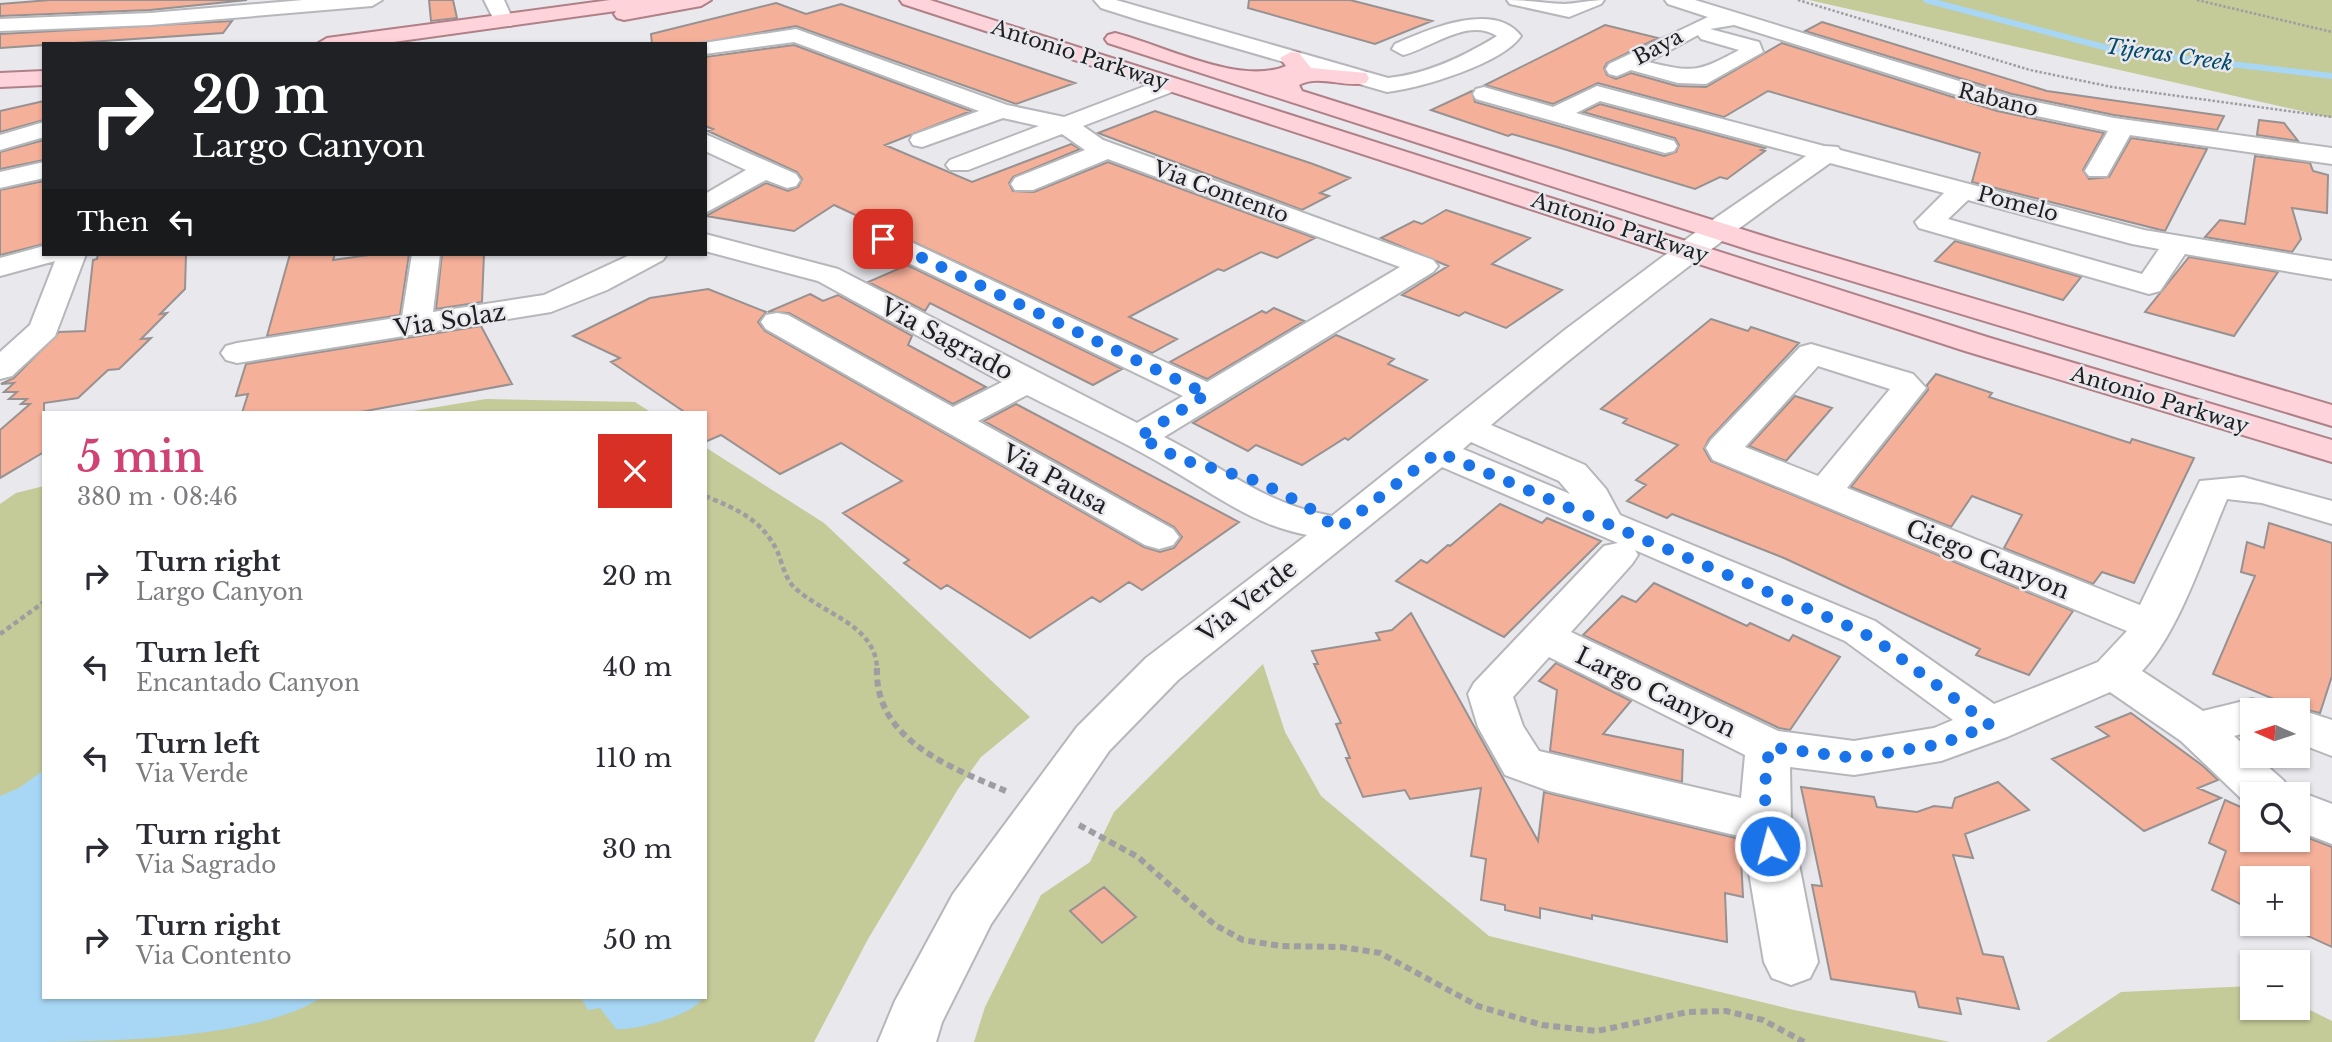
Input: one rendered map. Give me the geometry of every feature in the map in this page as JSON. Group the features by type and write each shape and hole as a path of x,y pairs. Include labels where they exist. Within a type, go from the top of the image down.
{"main road":[{"path":"354,42 649,0"},
{"path":"427,42 701,0"},
{"name":"Antonio Parkway","path":"910,0 2183,408 2332,451"},
{"name":"Antonio Parkway","path":"1093,32 1934,298 2332,416"},
{"path":"1222,73 1276,78 1300,67 1291,58"},
{"path":"0,69 42,67"},
{"path":"1294,96 1286,83 1301,75 1357,78"},
{"path":"0,80 42,78"}],"street":[{"path":"150,19 167,0"},
{"path":"0,25 150,19 372,0"},
{"path":"494,0 504,22"},
{"path":"1104,0 1108,4 1146,16 1387,85 1412,82 1466,61 1511,36 1492,28 1459,25 1397,56 1430,74"},
{"path":"1517,0 1569,11 1594,0"},
{"name":"Rabano","path":"1675,0 1979,97 2123,126 2332,156"},
{"name":"Baya","path":"1597,93 1595,81 1689,30 1706,23 1736,19"},
{"path":"1628,63 1678,76 1706,78 1752,52 1751,47 1689,30"},
{"name":"Via Contento","path":"707,48 796,35 1001,111 1064,124 1107,150 1423,265 1139,437"},
{"path":"1867,81 1887,68"},
{"path":"959,164 1169,85"},
{"path":"1555,115 1597,93"},
{"name":"Pomelo","path":"1597,93 2177,244 2332,270"},
{"path":"1484,94 1665,146"},
{"path":"1951,113 1979,97"},
{"path":"922,140 1001,111"},
{"path":"1631,166 1709,121"},
{"path":"2098,171 2123,126"},
{"path":"0,143 42,130"},
{"path":"707,142 776,175 708,201"},
{"path":"0,151 42,147"},
{"path":"1024,184 1107,150"},
{"name":"Via Verde","path":"907,1042 915,1019 972,909 1041,808 1093,739 1162,669 1453,440 1577,336 1718,229 1829,152"},
{"path":"0,180 42,170"},
{"path":"1964,190 1929,222 2149,285 2177,244"},
{"path":"828,275 883,239 1207,394"},
{"name":"Via Sagrado","path":"707,243 828,275 1027,382 1180,459 1230,492 1287,520 1338,529"},
{"path":"0,267 42,256"},
{"path":"4,361 44,329 71,256"},
{"path":"416,326 426,256"},
{"name":"Via Solaz","path":"237,353 551,303 596,284 637,256"},
{"name":"Via Pausa","path":"777,322 1159,537"},
{"name":"Ciego Canyon","path":"1824,493 1909,388 1901,381 1811,354 1724,448 1730,454 1824,493 2152,625"},
{"path":"951,421 1027,382"},
{"path":"1453,440 1611,538 1860,631 1883,645 1990,725"},
{"name":"Largo Canyon","path":"1542,636 1770,747 1854,758 1941,744 2114,673 2137,650 2152,625 2214,489 2229,486 2258,491 2332,513"},
{"name":"Largo Canyon","path":"1611,538 1542,636 1490,694 1502,727 1522,763 1549,773 1766,823"},
{"path":"2114,673 2197,729 2254,782"},
{"path":"2197,729 2240,718"},
{"path":"2310,730 2332,738"},
{"path":"1770,747 1765,771 1766,823 1791,962"},
{"path":"2310,815 2332,825"}],"path":[{"path":"1798,0 2044,73 2112,87 2332,117"},
{"path":"2197,0 2332,32"},
{"path":"707,497 738,509 761,525 776,549 792,586 863,634 872,644 878,658 878,691 899,734 922,751 1136,855 1203,915 1225,931 1249,942 1274,947 1355,947 1380,953 1412,966 1475,1005 1503,1016 1580,1031 1602,1032 1709,1008 1747,1012 1777,1024 1804,1042"},
{"path":"0,634 42,603"}],"green space":[{"path":"1809,0 2332,0 2332,118"},
{"path":"486,399 635,402 649,411 413,411"},
{"path":"707,448 824,523 1030,717 981,757 958,789 868,939 814,1042 0,1042 0,504 16,493 42,486 42,999 707,999"},
{"path":"1263,664 1285,732 1321,796 1489,936 1794,1010 1950,1042 974,1042 985,1007 1041,895 1090,862 1114,812"},
{"path":"2240,987 2240,1020 2310,1020 2310,1010 2332,1021 2332,1042 2046,1042 2121,992"}],"water":[{"path":"42,771 42,999 319,999 291,1013 212,1031 122,1040 0,1042 0,796 19,788"},
{"path":"582,999 701,999 676,1016 625,1029 616,1029 600,1008 588,1010"}],"building":[{"path":"50,0 247,0 150,10 0,16 0,4"},
{"path":"429,0 453,0 457,18 431,21"},
{"path":"1249,0 1350,0 1432,21 1375,44 1248,8"},
{"path":"776,3 806,14 841,4 1075,83 1016,104 796,26 706,42 652,42 651,34"},
{"path":"232,21 223,33 89,42 42,42 42,45 0,48 0,34"},
{"path":"1822,22 2047,91 2224,116 2217,130 2114,115 2012,94 1805,31"},
{"path":"1605,25 1658,38 1607,63 1604,68 1607,75 1616,79 1631,73 1677,86 1706,87 1782,43 1997,111 2104,133 2083,170 2089,179 2109,177 2131,138 2207,149 2165,231 1972,182 1980,153 1768,91 1724,117 1598,83 1553,104 1485,85"},
{"path":"794,45 971,111 885,145 972,182 1071,144 1080,149 1013,177 1009,183 1013,191 1034,192 1108,162 1315,238 1277,258 1261,252 1224,271 1218,269 1129,317 1177,339 1152,353 834,205 794,231 707,216 766,183 788,191 798,187 802,179 797,172 708,131 713,129 707,127 707,57"},
{"path":"1472,91 1475,102 1664,156 1676,152 1679,145 1675,138 1583,112 1600,104 1765,148 1761,150 1765,151 1727,179 1720,177 1695,189 1512,134 1508,136 1431,110"},
{"path":"42,101 42,121 0,132 0,111"},
{"path":"1155,111 1350,178 1320,193 1329,196 1302,210 1098,133"},
{"path":"2259,120 2284,123 2298,141 2257,135"},
{"path":"42,141 42,160 0,169 0,152"},
{"path":"2255,156 2310,163 2313,171 2328,175 2327,213 2292,208 2301,239 2292,252 2205,237 2220,220 2245,224"},
{"path":"42,181 42,244 0,255 0,190"},
{"path":"1446,210 1530,238 1492,264 1562,290 1506,328 1465,312 1459,316 1402,295 1448,266 1381,238 1414,221 1422,224"},
{"path":"1955,241 2081,277 2063,300 1935,261"},
{"path":"98,256 186,256 185,289 160,314 167,313 141,339 151,338 119,369 108,370 78,398 44,403 42,453 0,478 0,430 30,404 21,404 27,399 9,399 17,392 4,392 14,383 1,384 14,378 59,332 85,331 93,260"},
{"path":"289,256 334,256 333,260 362,256 409,256 400,315 267,336"},
{"path":"442,256 484,256 482,302 436,309"},
{"path":"2189,257 2278,272 2234,336 2145,312"},
{"path":"907,265 1122,369 1093,385 930,303 925,311 868,282"},
{"path":"708,289 766,312 758,322 765,331 1144,547 1160,552 1174,548 1182,537 1174,527 984,421 1016,404 1239,522 1142,590 1129,582 1100,602 1092,597 1030,638 947,585 941,589 904,563 909,560 843,513 902,481 841,443 780,474 721,435 707,441 707,411 683,411 611,362 620,358 573,336 650,298"},
{"path":"810,294 823,301 838,295 912,336 908,345 986,387 953,404 789,313 768,312"},
{"path":"1274,308 1304,321 1207,379 1170,362 1262,311 1266,313"},
{"path":"1711,319 1748,331 1751,327 1799,343 1709,439 1704,449 1711,461 2073,611 2029,675 1976,655 1980,649 1784,558 1672,514 1667,518 1627,501 1646,485 1636,480 1678,445 1623,423 1627,419 1601,409"},
{"path":"481,326 512,384 366,411 243,411 248,394 236,396 246,364"},
{"path":"1336,335 1394,359 1388,364 1427,380 1348,440 1345,438 1302,465 1256,445 1248,451 1193,423"},
{"path":"1936,374 1992,393 1989,397 2130,443 2132,439 2194,458 2134,583 2102,572 2093,584 2004,548 2022,515 1972,496 1951,527 1851,487 1928,390 1927,385"},
{"path":"1795,396 1832,408 1786,461 1749,446"},
{"path":"1500,504 1542,523 1547,518 1601,541 1504,637 1396,581 1421,560 1427,563 1450,546"},
{"path":"2269,523 2332,543 2332,676 2320,713 2310,711 2310,698 2271,698 2213,674 2255,576 2241,572 2247,542 2264,548"},
{"path":"1654,583 1747,626 1750,623 1789,641 1793,635 1840,657 1790,730 1779,728 1583,635 1622,596 1636,602"},
{"path":"1411,613 1538,841 1544,792 1740,839 1743,897 1725,893 1727,942 1592,915 1592,919 1540,908 1540,918 1505,910 1505,905 1481,900 1486,859 1471,856 1481,788 1410,799 1405,790 1363,797 1346,758 1350,758 1336,724 1341,723 1314,664 1318,664 1312,651 1380,640 1376,633 1392,630"},
{"path":"1556,663 1631,701 1603,734 1683,750 1682,782 1550,751 1557,690 1539,681"},
{"path":"2131,713 2218,780 2198,788 2221,798 2144,831 2052,759 2109,736 2096,727"},
{"path":"1998,782 2029,810 1965,834 1973,858 1953,855 1983,954 2003,957 2019,1009 1957,998 1961,1014 1919,1007 1915,992 1831,979 1812,885 1822,886 1801,787 1874,797 1877,807 1917,812 1934,806 1952,808 1955,798"},
{"path":"2225,800 2240,807 2240,852 2310,852 2310,839 2332,847 2332,947 2308,936 2310,866 2240,866 2240,904 2212,890 2226,851 2209,843"},
{"path":"1104,887 1136,917 1102,943 1070,911"}],"waterway":[{"name":"Tijeras Creek","path":"1926,0 2119,51 2332,76"}],"route":[{"path":"883,239 1207,394 1139,437 1180,459 1257,481 1305,505 1338,529 1438,452 1860,631 1883,645 1990,725 1941,744 1854,758 1770,747 1765,771 1766,823 1770,846"}]}
